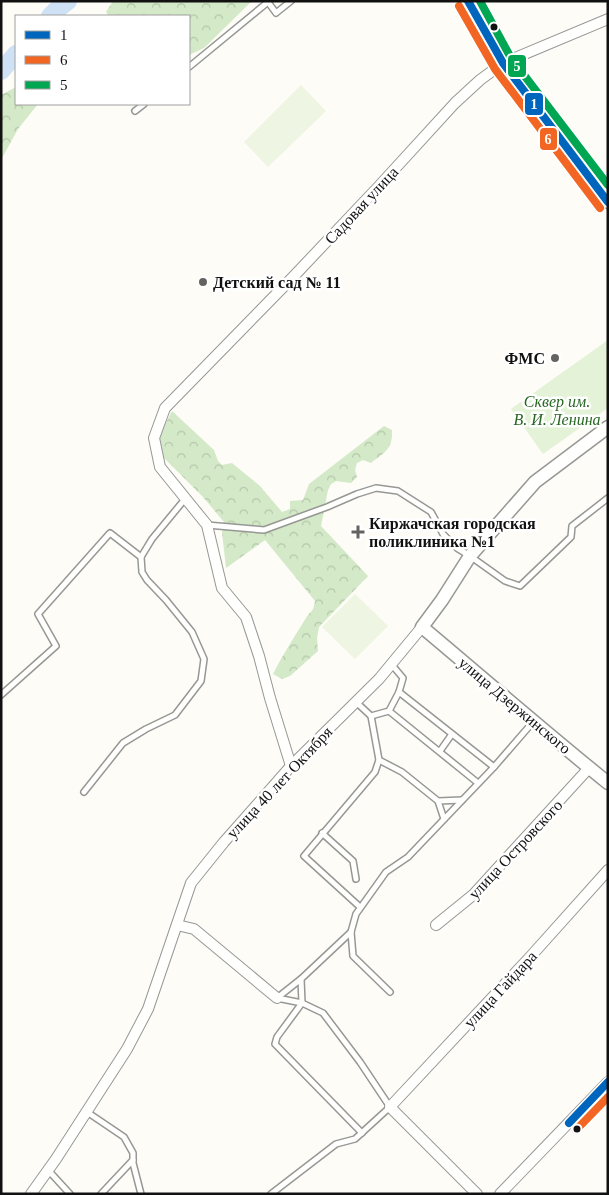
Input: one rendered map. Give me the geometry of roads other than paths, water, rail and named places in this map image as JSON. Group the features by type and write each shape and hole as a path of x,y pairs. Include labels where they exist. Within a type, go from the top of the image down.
{"street":[{"path":"468,1 502,63 608,202"},
{"name":"Садовая улица","path":"185,498 160,467 154,438 165,408 480,80 502,63 608,19"},
{"name":"улица 40 лет Октября","path":"31,1194 127,1049 148,1009 191,883 224,842 291,766 392,664 442,600 470,556 534,482 608,427"},
{"path":"185,498 207,524 222,588 246,617 291,766"},
{"name":"улица Дзержинского","path":"422,627 608,783"},
{"name":"улица Островского","path":"436,925 474,895 589,768"},
{"name":"улица Гайдара","path":"390,1107 531,956 608,870"},
{"path":"177,925 194,929 278,998"},
{"path":"500,1194 608,1082"},
{"path":"390,1107 477,1194"}],"lane":[{"path":"190,66 268,2 276,12 291,1"},
{"path":"134,112 143,105"},
{"path":"207,524 264,530 376,488 398,491 430,512 443,534 457,548 505,580 520,586 571,537 572,526 608,498"},
{"path":"84,792 123,743 175,714 201,681 204,659 192,632 142,572 141,557 152,539 185,498"},
{"path":"1,695 56,646 38,614 110,533 141,557"},
{"path":"371,716 390,711 399,692 403,678 392,664"},
{"path":"399,692 494,767"},
{"path":"356,702 371,716 379,760 374,772 304,856 360,907"},
{"path":"390,711 478,783"},
{"path":"390,992 353,956 351,932 356,914 386,872 408,857 494,767 533,722"},
{"path":"440,751 452,734"},
{"path":"379,760 402,772 438,801 444,819"},
{"path":"438,801 462,800"},
{"path":"322,833 353,862 356,880"},
{"path":"278,998 351,932"},
{"path":"301,979 302,1003 277,1037 275,1044 362,1133"},
{"path":"271,1194 336,1144 355,1139 390,1107 360,1062 323,1013 302,1003 278,998"},
{"path":"87,1112 124,1137 133,1153 141,1194"},
{"path":"101,1194 133,1160"},
{"path":"48,1170 70,1194"}],"waterway":[{"path":"51,15 68,1"},
{"path":"1,71 15,55"}],"place":[{"name":"Детский сад № 11","path":"203,282"},
{"name":"ФМС","path":"555,358"},
{"name":"Киржачская городская поликлиника №1","path":"358,532"}],"park label":[{"name":"Сквер им. В. И. Ленина","path":"557,410"}]}
